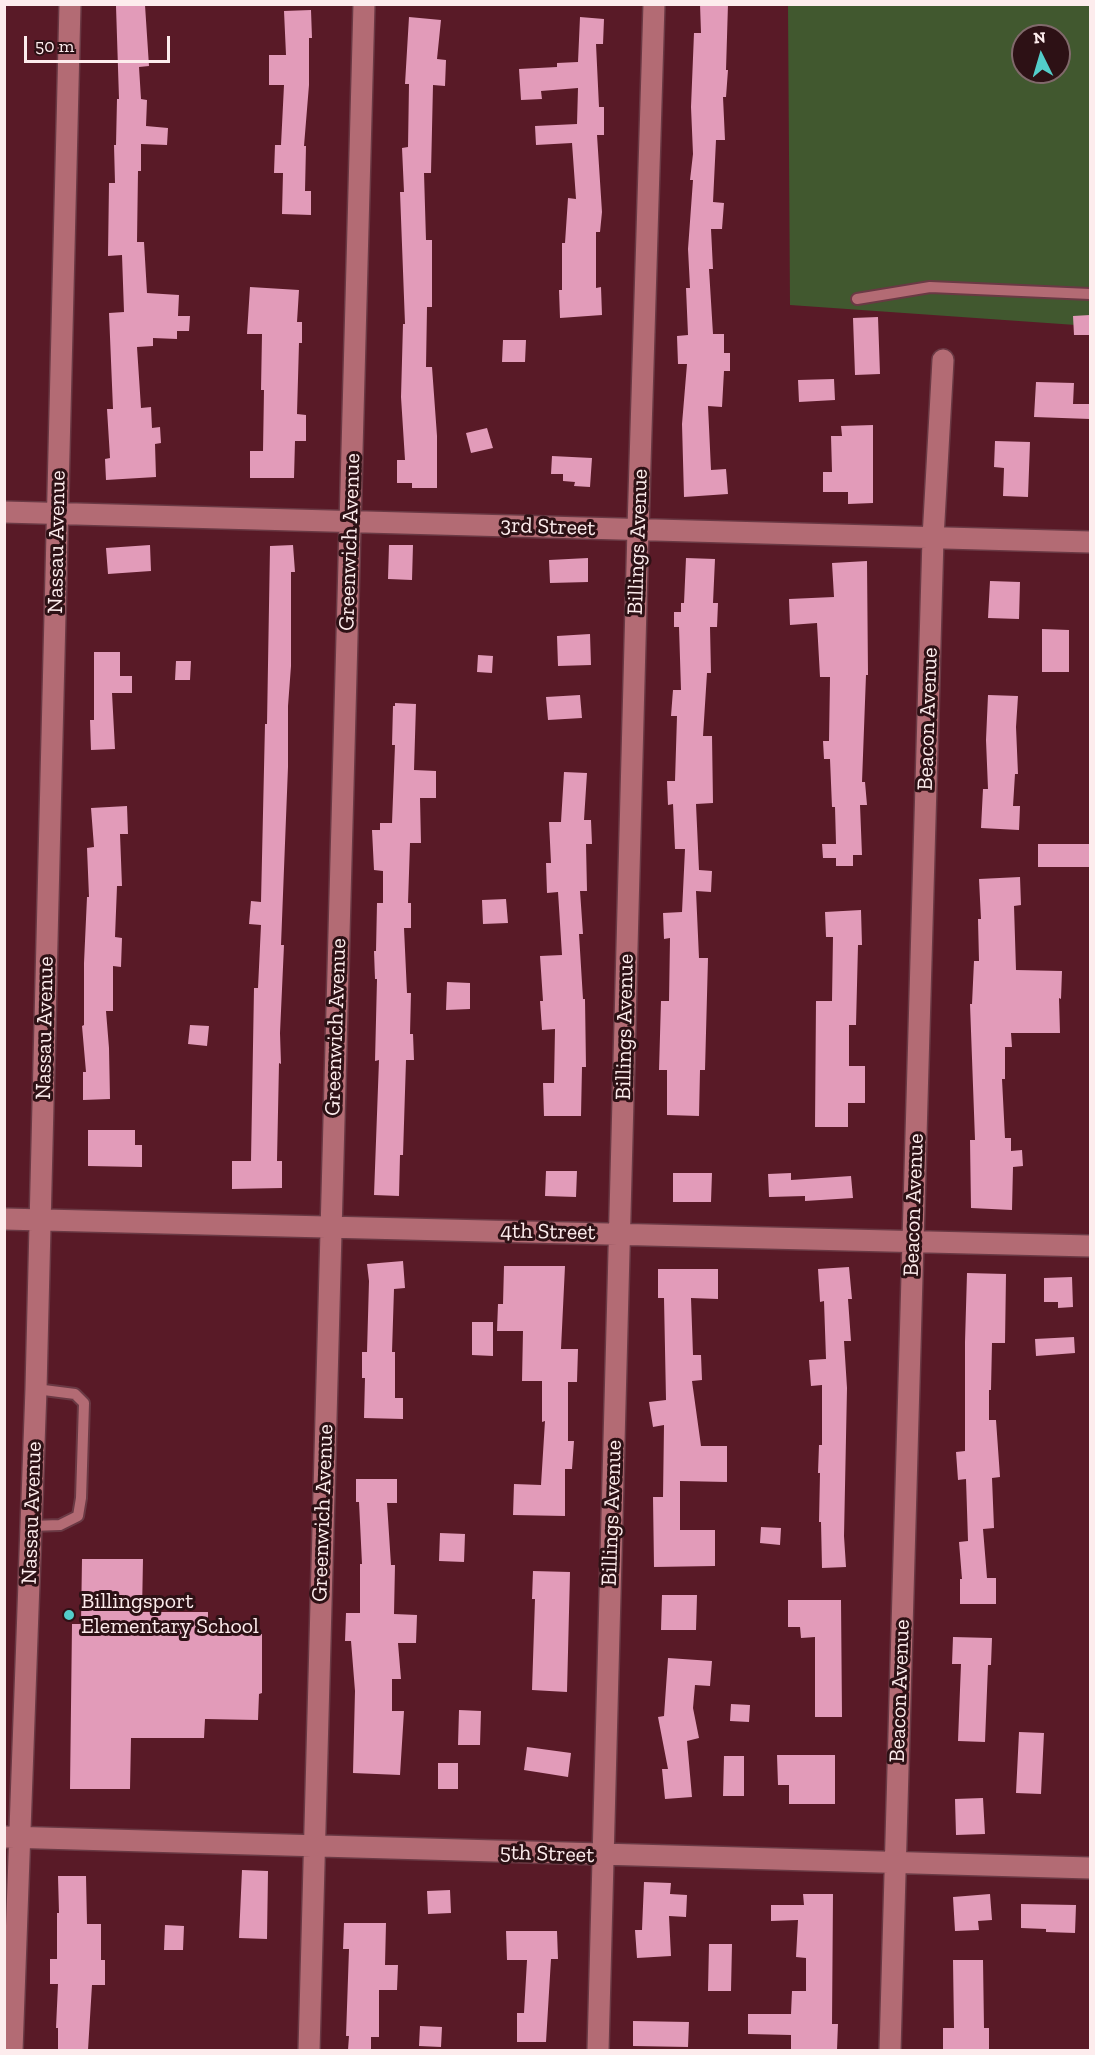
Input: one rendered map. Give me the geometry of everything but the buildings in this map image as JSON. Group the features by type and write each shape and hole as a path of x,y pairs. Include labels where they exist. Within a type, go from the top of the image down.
{"street":[{"name":"Nassau Avenue","path":"12,2050 12,1838 31,1526 36,1389 70,4"},
{"name":"Greenwich Avenue","path":"309,2050 364,4"},
{"name":"Billings Avenue","path":"598,2050 654,4"},
{"name":"Beacon Avenue","path":"890,2050 933,538 943,360"},
{"name":"3rd Street","path":"4,512 1090,542"},
{"name":"4th Street","path":"4,1219 1090,1246"},
{"name":"5th Street","path":"12,1838 1090,1868"}],"lane":[{"path":"857,299 930,287 1090,294"},
{"path":"31,1526 60,1525 78,1516 81,1498 84,1403 75,1394 36,1389"}],"green space":[{"path":"788,5 1090,5 1090,326 790,305"}],"place":[{"name":"Billingsport Elementary School","path":"69,1615"}]}
